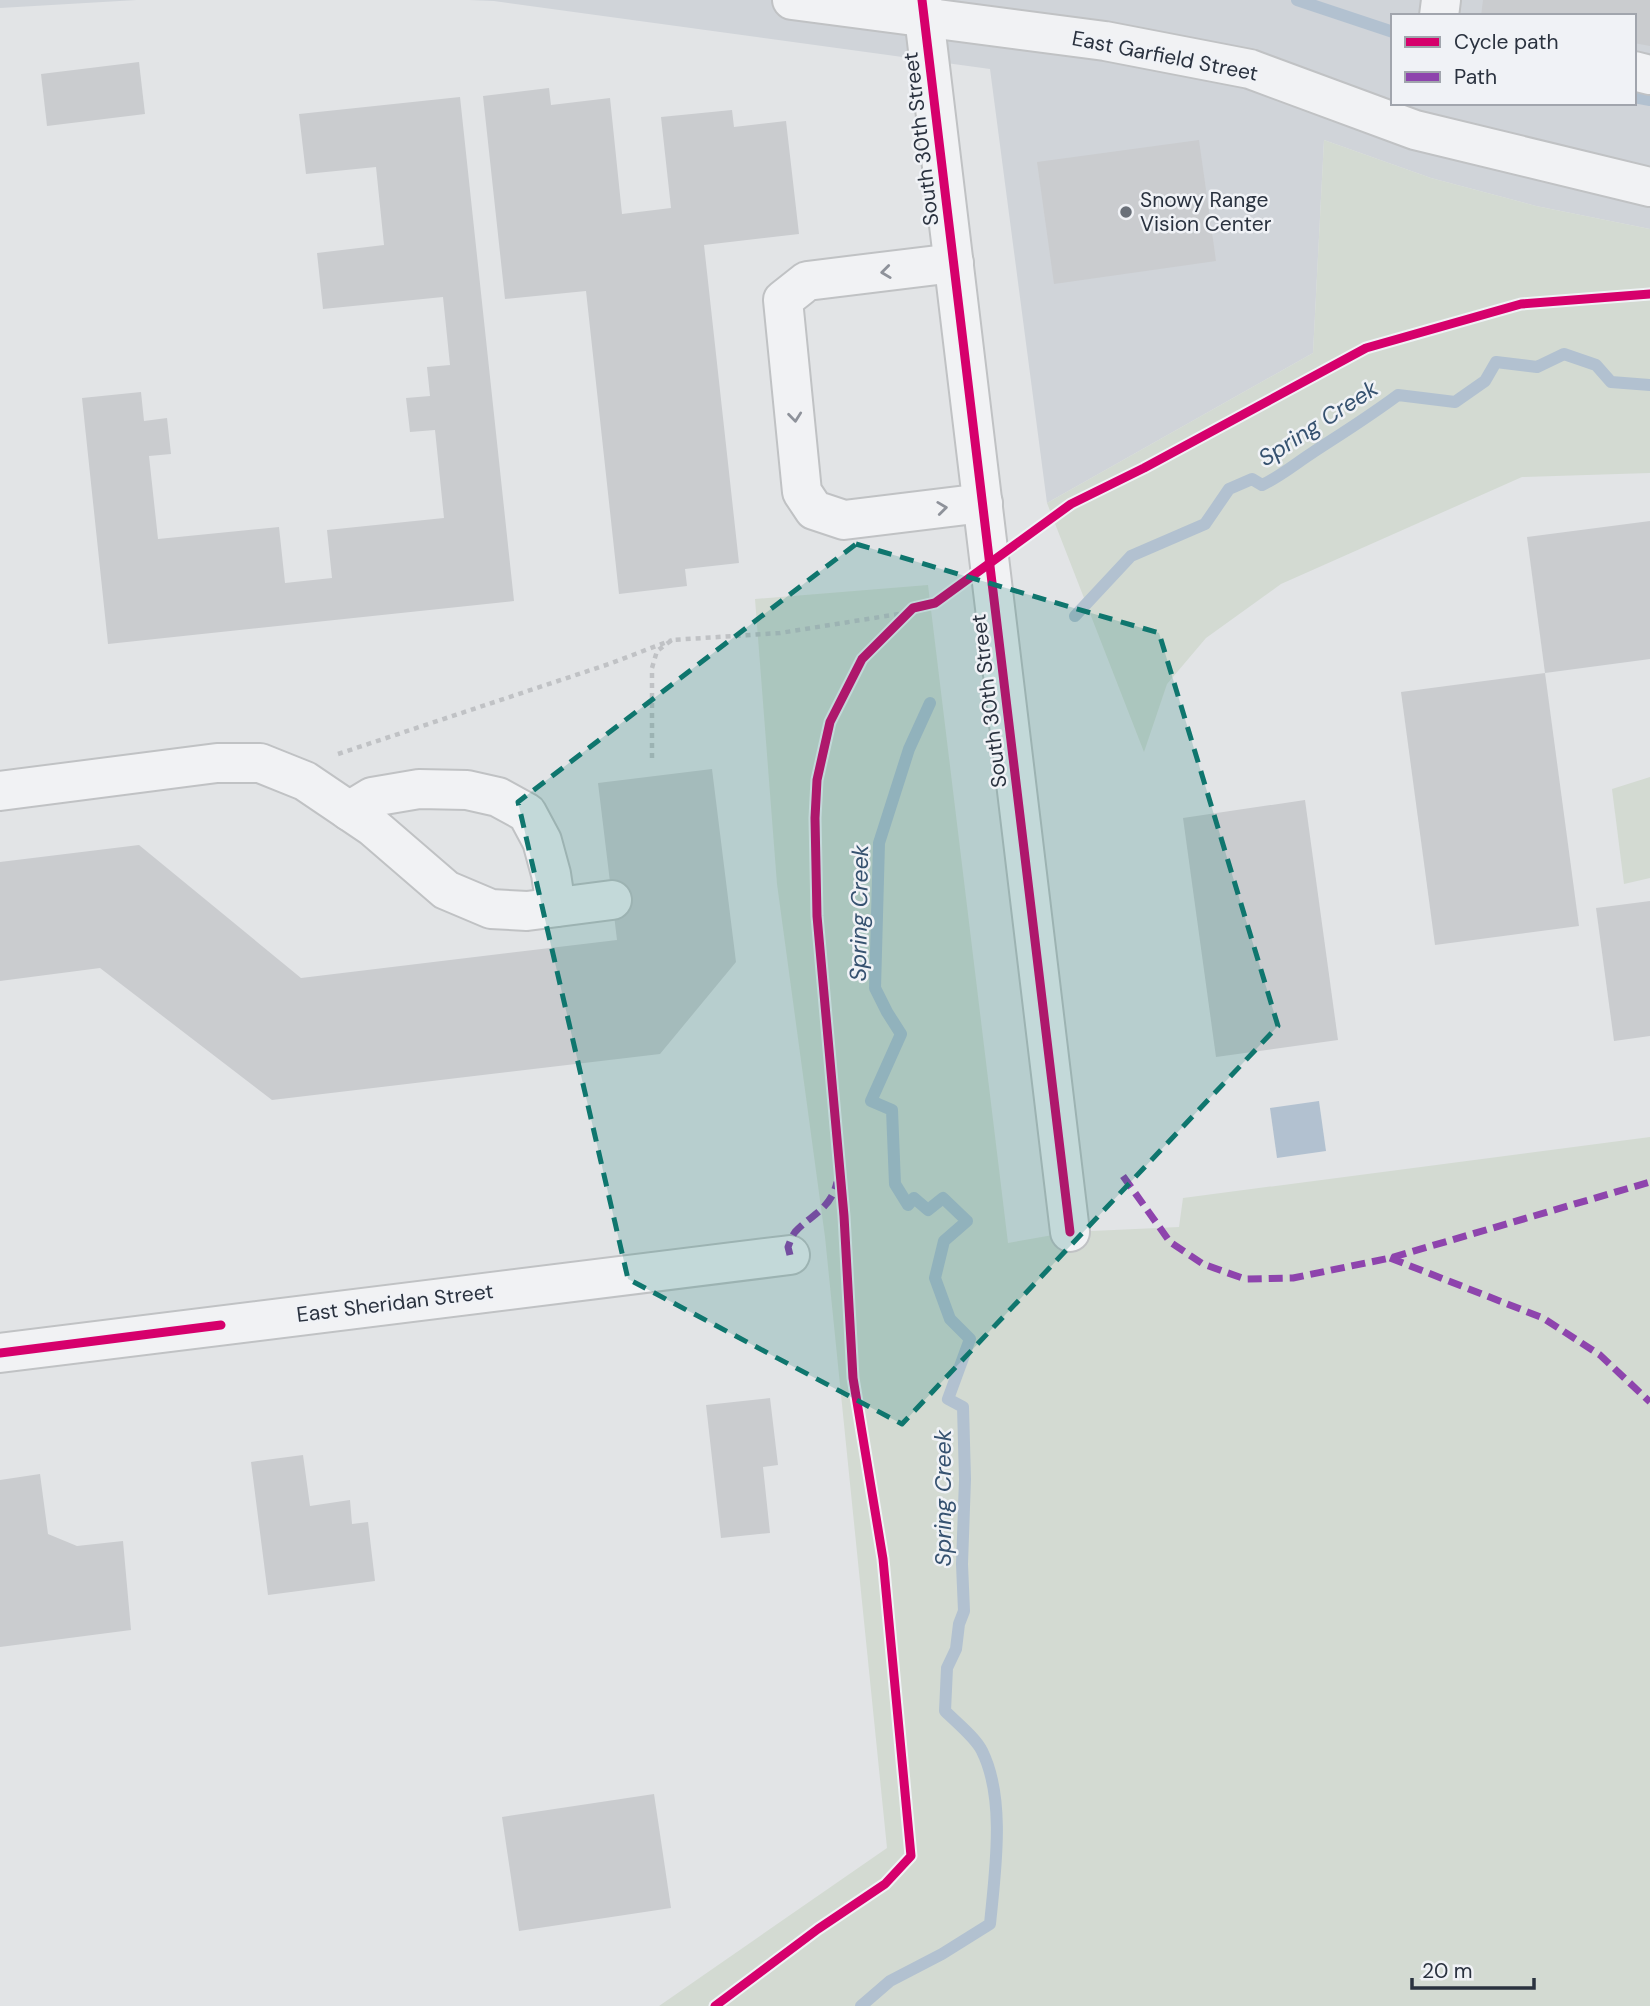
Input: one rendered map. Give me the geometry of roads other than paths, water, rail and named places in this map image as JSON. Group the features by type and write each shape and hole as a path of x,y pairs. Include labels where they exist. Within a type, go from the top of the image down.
{"street":[{"name":"East Garfield Street","path":"792,0 923,9 1250,69 1418,116 1650,187"},
{"name":"South 30th Street","path":"923,9 1070,1232"},
{"path":"954,263 807,281 783,300 802,492 814,510 844,520 983,503"},
{"path":"0,791 217,763 260,763 305,781 373,827 446,890 491,909 527,911 612,900"},
{"path":"349,811 372,797 419,789 467,790 498,797 527,813 542,841 556,908"},
{"name":"East Sheridan Street","path":"0,1353 790,1255"}],"water":[{"path":"1319,1101 1326,1151 1277,1158 1270,1108"}],"waterway":[{"path":"1297,0 1391,31"},
{"path":"1636,97 1650,100"},
{"name":"Spring Creek","path":"1075,616 1131,556 1205,524 1229,489 1252,479 1262,485 1282,474 1398,395 1455,402 1485,381 1496,362 1537,367 1564,354 1596,365 1611,382 1650,385"},
{"name":"Spring Creek","path":"861,2006 890,1981 942,1954 990,1924 996,1859 996,1813 989,1770 979,1746 945,1711 947,1668 956,1649 959,1624 964,1611 963,1407 948,1399 970,1339 950,1319 935,1278 944,1241 967,1221 943,1198 928,1210 914,1198 908,1205 895,1184 892,1110 871,1101 901,1034 875,988 879,843 909,749 930,703"}],"place":[{"name":"Snowy Range Vision Center","path":"1126,212"}]}
